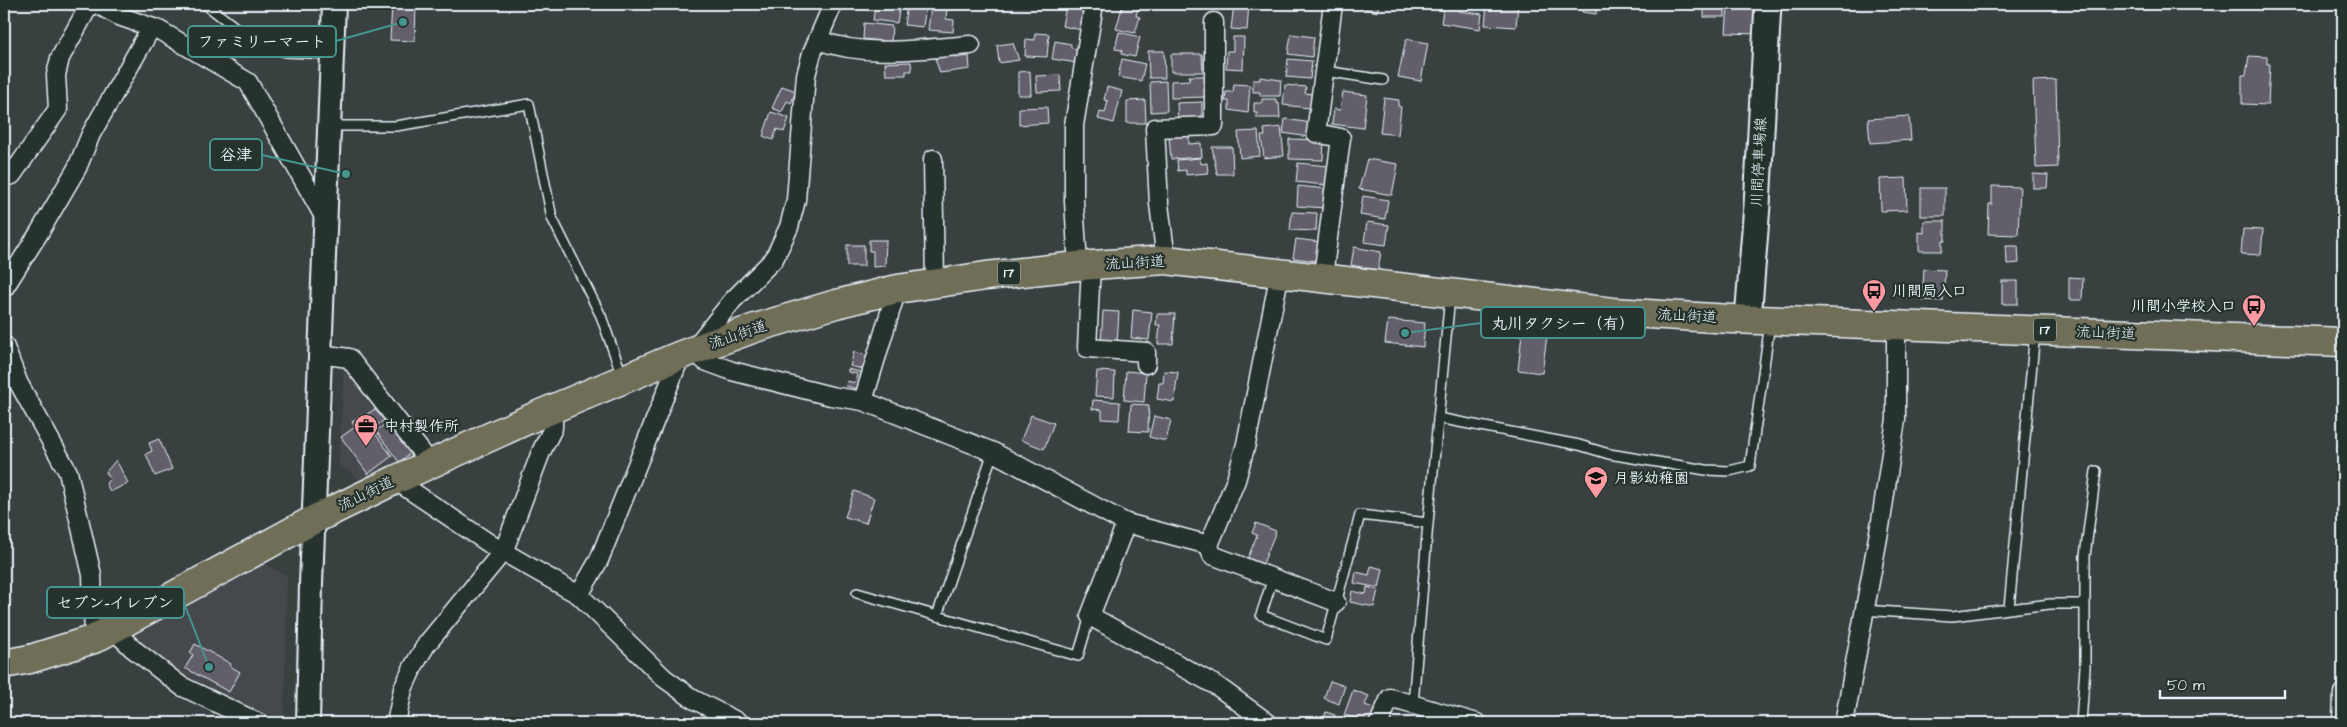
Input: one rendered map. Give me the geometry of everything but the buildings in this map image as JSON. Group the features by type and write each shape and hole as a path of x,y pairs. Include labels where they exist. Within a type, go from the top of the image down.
{"main road":[{"name":"川間停車場線","path":"1759,320 1757,205 1768,4"},
{"name":"流山街道","path":"4,664 30,659 103,634 314,520 395,480 623,378 764,326 897,289 935,283 1084,265 1166,260 1323,276 1613,312 1759,320 2343,342"}],"street":[{"path":"4,177 12,175 58,108 56,74 60,58 90,4"},
{"path":"97,4 119,16 159,30 248,82 326,220"},
{"path":"308,723 319,354 334,4"},
{"path":"579,595 599,560 687,353 733,300 774,259 789,227 796,200 806,75 833,4"},
{"path":"1094,4 1074,125 1074,201 1084,265 1087,348 1146,352 1146,364"},
{"path":"1323,276 1341,138 1316,133 1333,4"},
{"path":"1166,260 1159,204 1155,128 1214,126 1214,22"},
{"path":"4,288 39,233 76,168 91,134 151,28"},
{"path":"818,40 834,46 896,51 971,45"},
{"path":"933,159 935,283"},
{"path":"1280,272 1246,444 1236,480 1209,545 1212,555 1336,602"},
{"path":"863,401 897,289"},
{"path":"1844,723 1881,521 1896,419 1896,324"},
{"path":"4,345 18,382 68,472 92,574 103,634 132,648 181,686 259,723"},
{"path":"687,353 732,371 830,396 863,401 994,452 1126,523 1209,545"},
{"path":"319,354 349,358 430,463"},
{"path":"396,723 403,689 413,667 426,646 504,550 541,452 553,428 553,408"},
{"path":"395,480 493,546 504,550 579,595 664,678 694,699 740,723"},
{"path":"1126,523 1090,616 1218,686 1268,723"},
{"path":"2342,723 2343,693"},
{"path":"1379,723 1390,698 1477,723"}],"lane":[{"path":"205,4 248,37 285,52 332,54"},
{"path":"1325,70 1383,80"},
{"path":"329,126 396,126 529,104 552,218 601,316 623,378"},
{"path":"1413,704 1450,293"},
{"path":"1438,418 1579,445 1609,454 1706,470 1729,471 1750,466 1759,320"},
{"path":"2009,608 2035,330"},
{"path":"937,616 994,452"},
{"path":"2081,723 2085,667 2085,556 2096,471"},
{"path":"1273,578 1261,615 1326,640 1360,516 1428,523"},
{"path":"857,593 1078,656 1090,616"},
{"path":"1864,610 1952,616 2050,604 2084,604"}],"shaded area":[{"path":"344,361 420,456 365,483 339,465"},
{"path":"263,560 267,565 287,576 284,723 265,723 186,681 129,639 130,633"}],"place":[{"name":"ファミリーマート","path":"403,22"},
{"name":"谷津","path":"346,174"},
{"name":"川間局入口","path":"1874,312"},
{"name":"川間小学校入口","path":"2254,327"},
{"name":"丸川タクシー（有）","path":"1405,333"},
{"name":"中村製作所","path":"366,447"},
{"name":"月影幼稚園","path":"1596,499"},
{"name":"セブン-イレブン","path":"209,667"}]}
